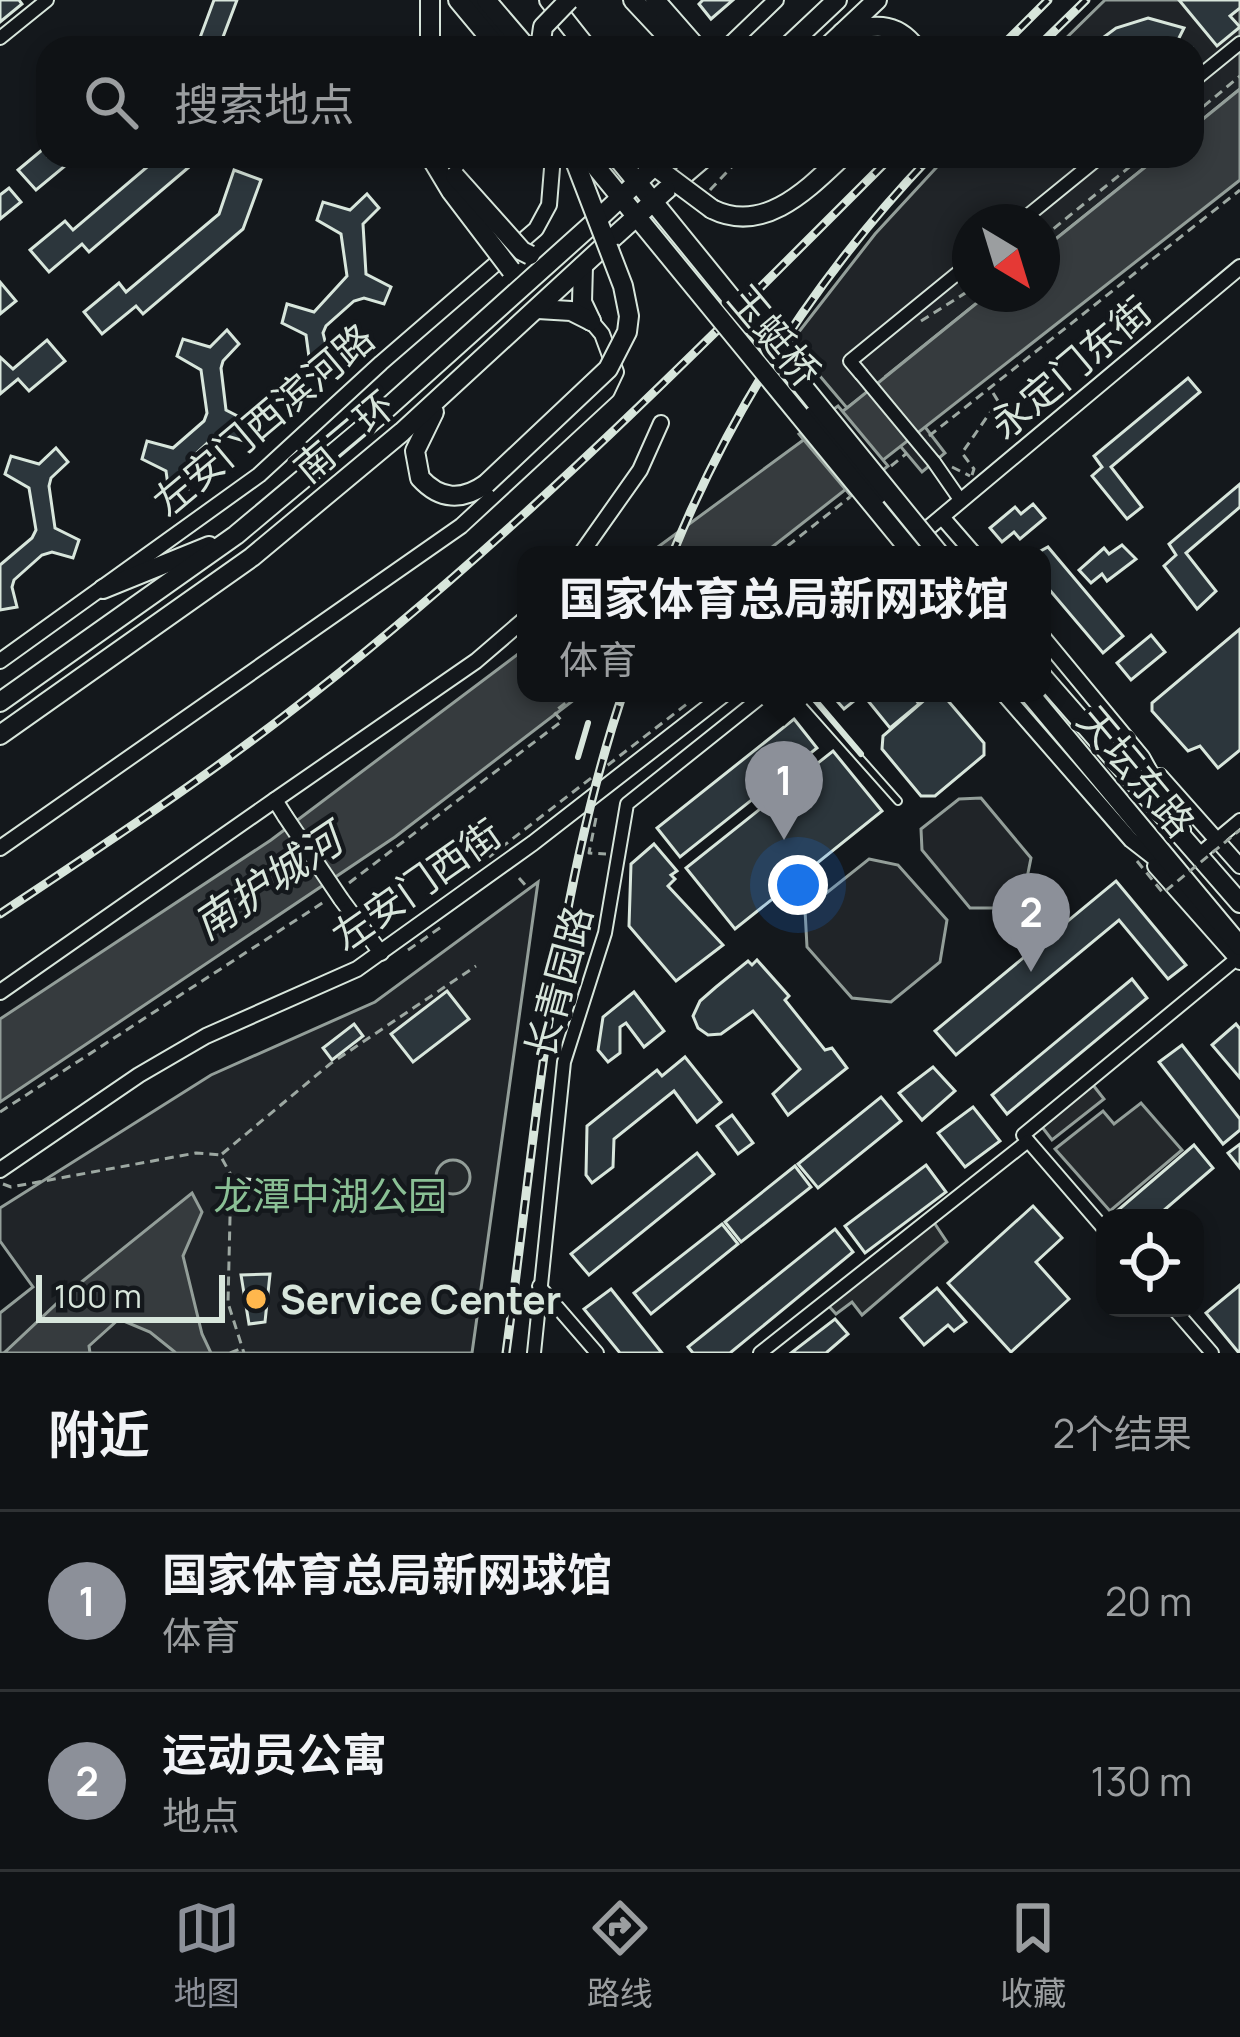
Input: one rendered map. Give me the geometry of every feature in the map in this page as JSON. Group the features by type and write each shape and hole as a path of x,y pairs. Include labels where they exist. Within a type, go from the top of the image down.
{"main road":[{"path":"430,0 430,36"},
{"path":"458,0 488,36"},
{"path":"486,0 516,36"},
{"path":"549,0 578,36"},
{"path":"542,36 543,27 569,0"},
{"path":"633,0 667,36"},
{"path":"655,0 686,36"},
{"path":"799,36 837,0"},
{"path":"839,36 877,0"},
{"path":"842,33 870,25 907,36"},
{"path":"437,168 511,270 508,302"},
{"path":"450,168 522,251 560,254"},
{"path":"446,392 418,437 417,470 428,487 445,496 465,495 486,484 608,369 627,332 629,316 623,286 578,168"},
{"name":"玉蜓桥","path":"597,168 912,546"},
{"name":"玉蜓桥","path":"622,168 933,546"},
{"name":"南二环","path":"0,702 236,536 508,302 649,168"},
{"path":"666,168 712,209 736,216 777,209 828,168"},
{"name":"南二环","path":"0,735 252,557 446,392 692,168"},
{"path":"583,266 582,302 591,321"},
{"path":"538,309 571,311 591,321"},
{"path":"103,589 236,536"},
{"name":"天坛东路","path":"1051,686 1240,903"},
{"name":"天坛东路","path":"1037,702 1192,887 1239,956"}],"street":[{"path":"0,38 47,0"},
{"path":"475,0 504,36"},
{"path":"738,36 776,0"},
{"path":"1204,72 1240,43"},
{"name":"左安门西滨河路","path":"0,662 259,475 536,229 549,205 554,168"},
{"path":"621,168 879,496 913,546"},
{"path":"1042,204 1086,168"},
{"name":"永定门东街","path":"916,546 942,517 1240,267"},
{"path":"952,278 850,361 961,501"},
{"path":"0,848 488,504 607,391 616,372 602,334 591,321"},
{"path":"586,546 640,470 661,423"},
{"path":"942,517 966,546"},
{"path":"0,992 476,661 517,626"},
{"path":"1051,647 1240,866"},
{"name":"左安门西街","path":"1,1177 139,1075 206,1036 357,969 533,843 714,702"},
{"name":"长青园路","path":"534,1353 564,1062 605,933 627,805 755,702"},
{"path":"760,1353 1026,1138 1239,956 1011,702"},
{"path":"1142,757 1198,855 1240,820"},
{"path":"275,800 381,953"},
{"path":"1131,840 1192,887"},
{"path":"1026,1138 1096,1220"},
{"path":"539,1286 597,1353"},
{"path":"1181,1317 1212,1353"}],"lane":[{"path":"810,702 898,801"}],"path":[{"path":"1204,106 1240,76"},
{"path":"1060,223 1128,168"},
{"path":"885,470 1240,190"},
{"path":"902,319 907,323 927,319 952,302"},
{"path":"972,477 974,469 962,453 998,401 990,387"},
{"path":"788,546 852,496"},
{"path":"0,1112 324,902 562,722 554,712 567,702"},
{"path":"484,860 689,702"},
{"path":"596,818 589,853 609,854"},
{"path":"1137,861 1162,893 1240,830"},
{"path":"519,878 527,887"},
{"path":"1,1177 11,1187 196,1154 220,1155 330,1064 476,966"},
{"path":"220,1155 231,1175 228,1304 243,1351 230,1353"}],"green space":[{"path":"1105,0 1240,0 1240,89 1204,118 1204,36 1068,36"},
{"path":"936,168 1144,168 1060,236 1060,204 952,204 952,312 966,312 886,376 945,453 922,472 860,398 847,408 791,342 875,234"},
{"path":"981,798 1031,858 1026,883 995,908 970,908 922,850 921,829 959,799"},
{"path":"869,859 898,865 947,920 940,962 891,1002 852,998 807,947 805,910"},
{"name":"龙潭中湖公园","path":"538,882 472,1353 0,1353 0,1313 33,1287 0,1241 0,1208 211,1075 375,1002"}],"shaded area":[{"path":"1093,1085 1104,1099 1052,1140 1042,1127"},
{"path":"1141,1103 1182,1150 1108,1209 1055,1149 1103,1111 1114,1124"},
{"path":"453,1160 465,1165 470,1177 465,1189 453,1194 441,1189 436,1177 441,1165"},
{"path":"933,1221 947,1242 862,1315 852,1302 836,1314 826,1303"}],"water":[{"path":"1240,89 1240,180 773,546 659,546 847,408 966,312 1060,312 1060,236 1144,168 1204,168 1204,118"},
{"name":"南护城河","path":"517,655 517,702 571,702 395,837 0,1102 0,1019 271,840"},
{"path":"192,1193 202,1212 183,1256 211,1353 176,1353 150,1332 119,1319 89,1346 90,1353 4,1353 69,1292"}],"pier":[{"path":"838,406 888,466 851,496 799,434"}],"building":[{"path":"0,0 19,0 22,4 0,22"},
{"path":"214,0 237,0 223,36 201,36"},
{"path":"733,0 711,19 699,4"},
{"path":"1179,0 1240,0 1240,8 1230,16 1240,27 1217,46"},
{"path":"1148,18 1184,28 1180,36 1105,36"},
{"path":"36,155 36,168 63,168 36,190 18,170"},
{"path":"146,168 188,168 89,252 82,244 49,272 30,250 65,221 73,230"},
{"path":"234,170 261,180 243,229 143,314 136,306 102,334 84,312 119,283 126,292 219,214"},
{"path":"9,188 21,202 0,219 0,195"},
{"path":"367,194 379,208 363,224 366,274 391,287 384,304 364,298 354,301 326,326 328,353 309,357 306,335 282,323 287,304 314,312 347,276 341,234 317,220 323,202 350,210"},
{"path":"0,282 16,301 0,314"},
{"path":"227,330 239,344 221,368 226,410 251,423 244,441 214,437 186,463 188,489 169,493 166,471 142,459 147,441 173,448 207,413 201,370 177,356 183,339 210,347"},
{"path":"47,340 65,361 29,391 18,379 0,394 0,357 13,369"},
{"path":"1188,378 1200,392 1111,467 1142,507 1127,519 1092,476 1102,467 1094,456"},
{"path":"56,448 68,462 49,486 55,528 79,540 73,558 52,552 42,555 14,580 17,607 0,610 0,565 36,530 29,488 5,474 11,456 39,464"},
{"path":"1240,484 1240,507 1186,553 1216,591 1197,609 1164,566 1176,555 1169,544"},
{"path":"1033,504 1045,518 1020,539 1014,532 1002,542 990,528 1015,507 1021,514"},
{"path":"1122,545 1136,559 1107,581 1102,574 1091,583 1079,570 1104,548 1109,554"},
{"path":"1051,551 1123,636 1103,653 1051,592"},
{"path":"1240,629 1240,750 1218,768 1200,746 1188,751 1152,711 1152,703"},
{"path":"1151,635 1165,652 1131,680 1117,663"},
{"path":"869,702 918,702 919,704 890,728"},
{"path":"922,702 949,702 984,743 984,755 935,796 921,796 882,749 883,736"},
{"path":"794,719 817,748 680,857 657,828"},
{"path":"833,751 882,811 735,929 686,868"},
{"path":"654,844 677,871 668,886 723,945 676,981 629,926 631,864"},
{"path":"1116,881 1186,965 1168,979 1119,920 956,1055 935,1031"},
{"path":"757,960 789,996 785,1000 825,1050 832,1048 847,1068 788,1115 773,1094 800,1069 753,1011 721,1034 708,1035 693,1016 700,1001 716,987 748,961 752,965"},
{"path":"1132,979 1147,998 1007,1114 992,1095"},
{"path":"447,991 469,1019 413,1062 391,1034"},
{"path":"634,992 664,1031 644,1047 626,1023 620,1027 620,1053 608,1062 598,1050 603,1017"},
{"path":"354,1024 363,1036 332,1060 323,1048"},
{"path":"1236,1024 1240,1029 1240,1078 1212,1045"},
{"path":"1182,1045 1240,1119 1240,1130 1223,1144 1159,1062"},
{"path":"685,1057 721,1102 697,1122 674,1091 614,1139 613,1167 592,1183 586,1175 587,1126 657,1070 662,1076"},
{"path":"933,1067 955,1091 922,1120 899,1093"},
{"path":"881,1097 901,1121 818,1188 798,1164"},
{"path":"973,1107 1000,1141 965,1167 938,1133"},
{"path":"732,1115 753,1143 738,1154 717,1126"},
{"path":"1240,1144 1240,1168 1228,1153"},
{"path":"1194,1145 1213,1168 1165,1209 1119,1209"},
{"path":"697,1153 714,1174 589,1275 571,1254"},
{"path":"926,1165 946,1192 865,1253 845,1226"},
{"path":"795,1166 811,1187 741,1242 725,1222"},
{"path":"247,1179 275,1182 273,1195 247,1192"},
{"path":"1033,1206 1062,1238 1036,1262 1069,1299 1011,1352 948,1283"},
{"path":"722,1224 738,1244 651,1314 634,1293"},
{"path":"835,1229 853,1252 730,1353 693,1353 688,1347"},
{"name":"Service Center","path":"270,1274 265,1322 249,1324 241,1275"},
{"path":"1240,1285 1240,1353 1239,1353 1206,1313"},
{"path":"937,1288 966,1322 954,1331 948,1325 924,1345 901,1318"},
{"path":"611,1289 662,1353 620,1353 584,1309"},
{"path":"835,1319 848,1334 826,1353 791,1353"}],"railway":[{"path":"1012,36 1048,0"},
{"path":"1049,36 1086,0"},
{"path":"0,914 249,743 444,586 597,447 880,168"},
{"path":"676,546 722,447 782,344 852,246 920,168"},
{"path":"506,1353 563,937 579,855 620,702"}],"wall":[{"path":"817,702 861,754"},
{"path":"578,757 588,723"}],"place":[{"name":"国家体育总局新网球馆","path":"784,840"},
{"name":"运动员公寓","path":"1031,972"},
{"name":"Service Center","path":"256,1299"}]}
